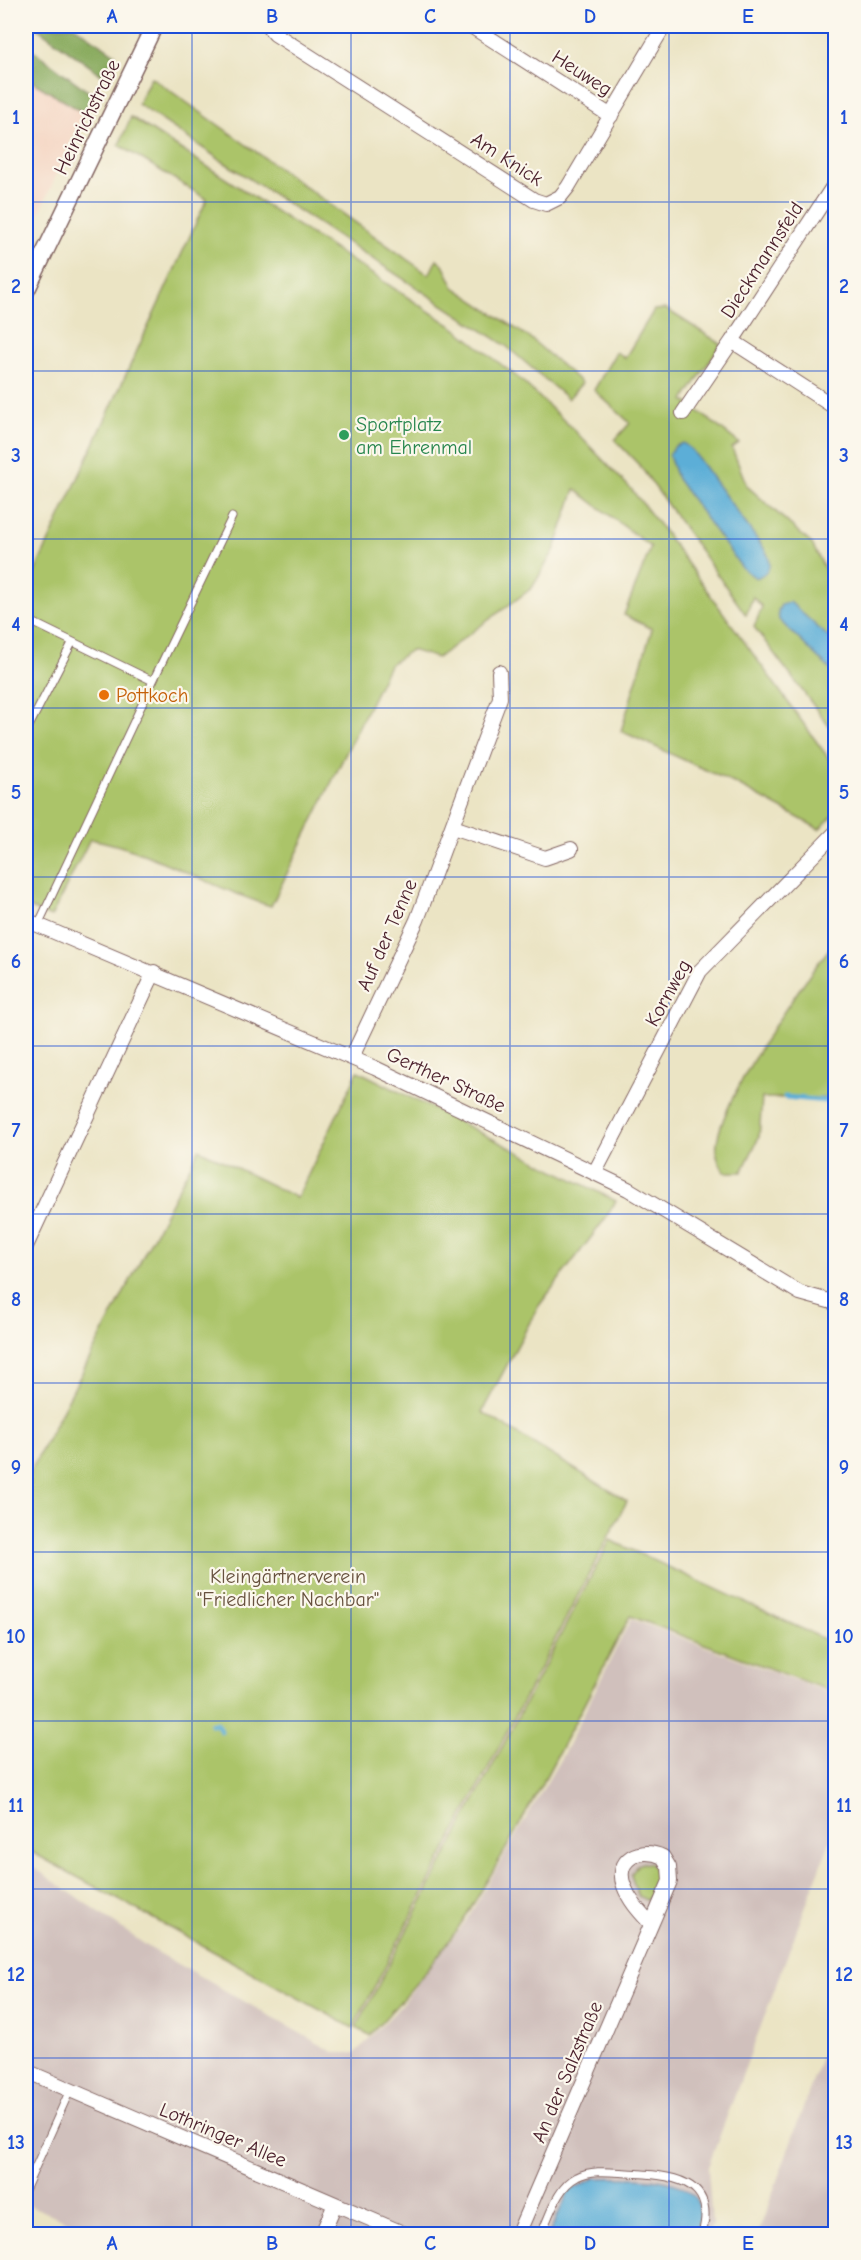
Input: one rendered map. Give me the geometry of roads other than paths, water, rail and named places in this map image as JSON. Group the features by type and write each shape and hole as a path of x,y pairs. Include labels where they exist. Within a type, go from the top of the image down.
{"street":[{"name":"Heinrichstraße","path":"26,291 154,26"},
{"name":"Am Knick","path":"270,26 275,33 541,204 551,203 568,187 664,26"},
{"name":"Heuweg","path":"471,26 611,116"},
{"name":"Dieckmannsfeld","path":"683,413 830,203 836,182"},
{"name":"Dieckmannsfeld","path":"732,341 836,408"},
{"name":"Auf der Tenne","path":"352,1057 417,920 453,827 500,698 499,672"},
{"path":"453,827 545,858 571,849"},
{"name":"Kornweg","path":"595,1172 700,971 836,832"},
{"name":"Gerther Straße","path":"32,922 352,1057 595,1172 654,1203 800,1293 836,1303"},
{"path":"26,1246 154,972"},
{"name":"An der Salzstraße","path":"518,2235 670,1881 669,1867 663,1857 642,1852 626,1862 622,1872 623,1883 631,1902 651,1924"},
{"name":"Lothringer Allee","path":"26,2071 405,2235"},
{"path":"322,2235 335,2204"}],"lane":[{"path":"32,922 232,518"},
{"path":"26,619 153,681"},
{"path":"26,732 72,643"},
{"path":"26,2188 70,2090"},
{"path":"542,2235 563,2187 578,2176 598,2171 658,2174 687,2182 698,2192 705,2207 702,2235"}],"water":[{"path":"683,443 692,450 765,550 770,563 768,570 761,576 756,578 742,568 677,479 669,455 675,446"},
{"path":"790,602 835,643 835,674 779,620 778,611 781,605"},
{"path":"595,2178 650,2179 684,2188 695,2198 700,2213 696,2234 549,2234 569,2191"}],"waterway":[{"path":"785,1097 836,1102"},
{"path":"211,1724 217,1723 221,1731"}],"place":[{"name":"Sportplatz am Ehrenmal","path":"344,435"},
{"name":"Pottkoch","path":"104,695"}],"park label":[{"name":"Kleingärtnerverein \"Friedlicher Nachbar\"","path":"288,1588"}]}
